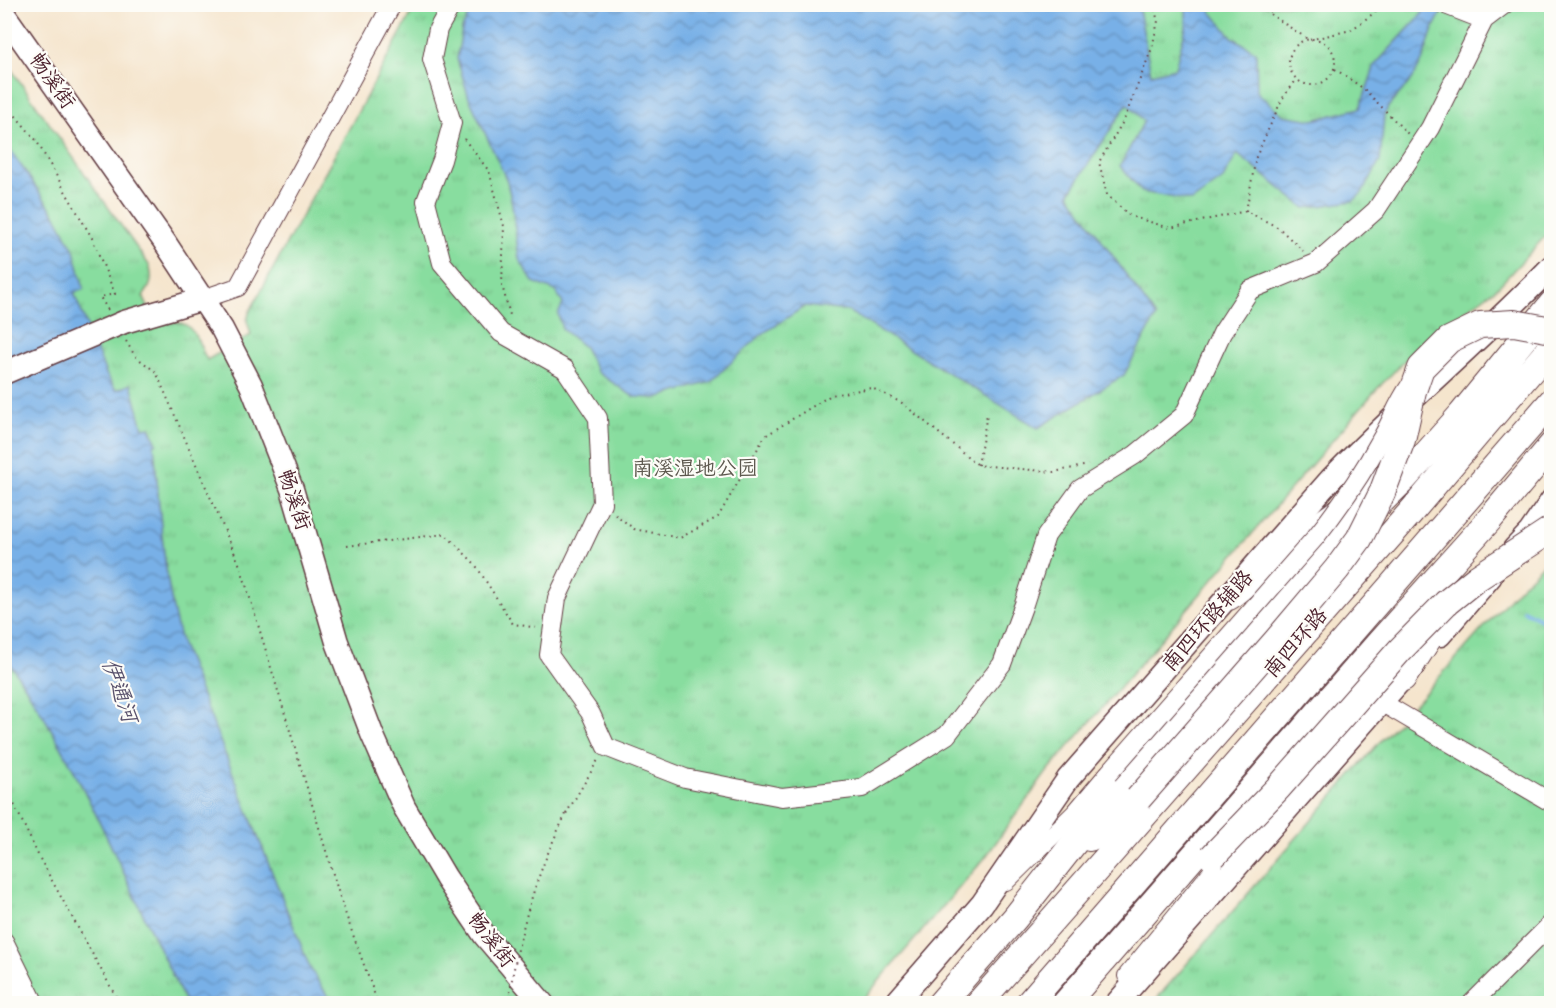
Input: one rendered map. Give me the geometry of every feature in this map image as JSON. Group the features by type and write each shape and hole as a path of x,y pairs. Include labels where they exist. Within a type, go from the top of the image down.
{"highway":[{"path":"940,1004 1015,918 1101,809 1211,682 1345,537 1403,480 1551,304"},
{"path":"978,1004 1036,937 1104,836 1277,640 1337,569 1359,539 1382,493 1398,450 1421,368 1449,340 1480,325 1515,323 1551,330"},
{"name":"南四环路","path":"1036,937 1411,513 1551,346"},
{"path":"1229,597 1423,446 1485,385"},
{"name":"南四环路","path":"1028,1004 1551,401"},
{"path":"1065,1004 1551,446"},
{"path":"1403,678 1445,614 1483,542 1523,480"},
{"path":"1089,977 1136,938 1215,860 1400,650 1446,603 1477,578 1551,528"},
{"path":"1062,858 1133,804"}],"main road":[{"name":"畅溪街","path":"4,14 164,241 196,301 256,429 283,506 323,643 370,767 428,874 463,927 523,1004"},
{"name":"畅溪街","path":"4,37 166,265 222,329 251,385 292,489 337,642 372,734 404,807 446,878 485,936 543,1004"},
{"name":"南四环路辅路","path":"895,1004 982,904 1068,779 1331,479 1376,432 1471,346 1551,266"},
{"path":"4,373 120,325 196,301"},
{"path":"1116,1004 1530,532 1551,500"}],"street":[{"path":"196,301 238,286 392,4"},
{"path":"452,4 438,29 432,58 452,123 442,159 426,201 442,263 501,333 565,369 598,418 602,503 557,598 549,655 591,714 606,747 685,778 782,797 862,788 947,735 1002,664 1046,536 1080,489 1135,455 1184,415 1222,333 1250,290 1316,263 1376,210 1430,128 1484,20 1505,4"},
{"path":"1443,4 1484,20"},
{"path":"982,904 1074,813 1314,539 1354,485 1382,438 1400,399 1421,368"},
{"path":"1381,702 1551,803"},
{"path":"1106,1004 1215,860"},
{"path":"1471,1004 1551,923"},
{"path":"4,941 35,1004"},
{"path":"4,972 20,1004"}],"path":[{"path":"1153,4 1158,21 1152,48 1124,120 1100,162 1107,195 1130,216 1170,228 1246,211 1279,228 1316,263"},
{"path":"1256,4 1309,40 1324,42 1330,47 1334,54 1334,69 1325,81 1311,86 1297,79 1290,67 1292,52 1302,42 1309,40 1351,30 1382,8 1383,4"},
{"path":"1334,69 1364,89 1400,125"},
{"path":"1246,211 1256,157 1282,99 1297,79"},
{"path":"4,102 36,140 92,238 114,294 100,297 120,325 135,356 156,372 241,568 342,904 378,1004"},
{"path":"452,123 489,171 504,226 502,285 517,342"},
{"path":"602,503 634,529 680,538 718,517 765,436 831,395 872,388 902,403 978,465 1054,472 1089,465"},
{"path":"978,465 987,414"},
{"path":"347,546 445,534 475,564 513,624 553,630"},
{"path":"508,1004 520,932 548,849 606,747"},
{"path":"4,783 39,857 120,1004"}],"green space":[{"name":"南溪湿地公园","path":"416,5 1551,5 1551,230 1498,287 1424,341 1376,390 1047,772 984,859 860,1003 5,1003 4,59 149,265 151,281 143,296 156,325 177,322 190,328 207,360 251,335 247,321 249,313"},
{"path":"1551,557 1551,1003 1152,1004 1384,737 1519,588"}],"water":[{"path":"1138,4 1151,74 1175,68 1186,27 1186,5 1208,5 1232,37 1256,52 1257,92 1283,115 1313,120 1360,108 1375,65 1428,5 1445,5 1413,78 1388,107 1384,116 1380,161 1362,193 1353,201 1305,208 1237,154 1223,179 1192,201 1142,192 1120,166 1144,121 1127,104 1069,194 1156,317 1124,375 1038,428 848,311 805,306 762,334 710,382 656,398 634,397 597,372 584,347 562,329 558,314 563,304 556,291 533,282 519,259 507,181 469,98 457,59 462,29 473,5"},
{"name":"伊通河","path":"4,141 56,216 74,250 84,289 74,293 107,376 116,390 131,384 143,428 150,427 157,443 154,445 163,546 170,596 182,645 310,968 332,1003 186,1003 80,783 32,698 5,657"}],"waterway":[{"path":"1523,610 1552,625"}]}
